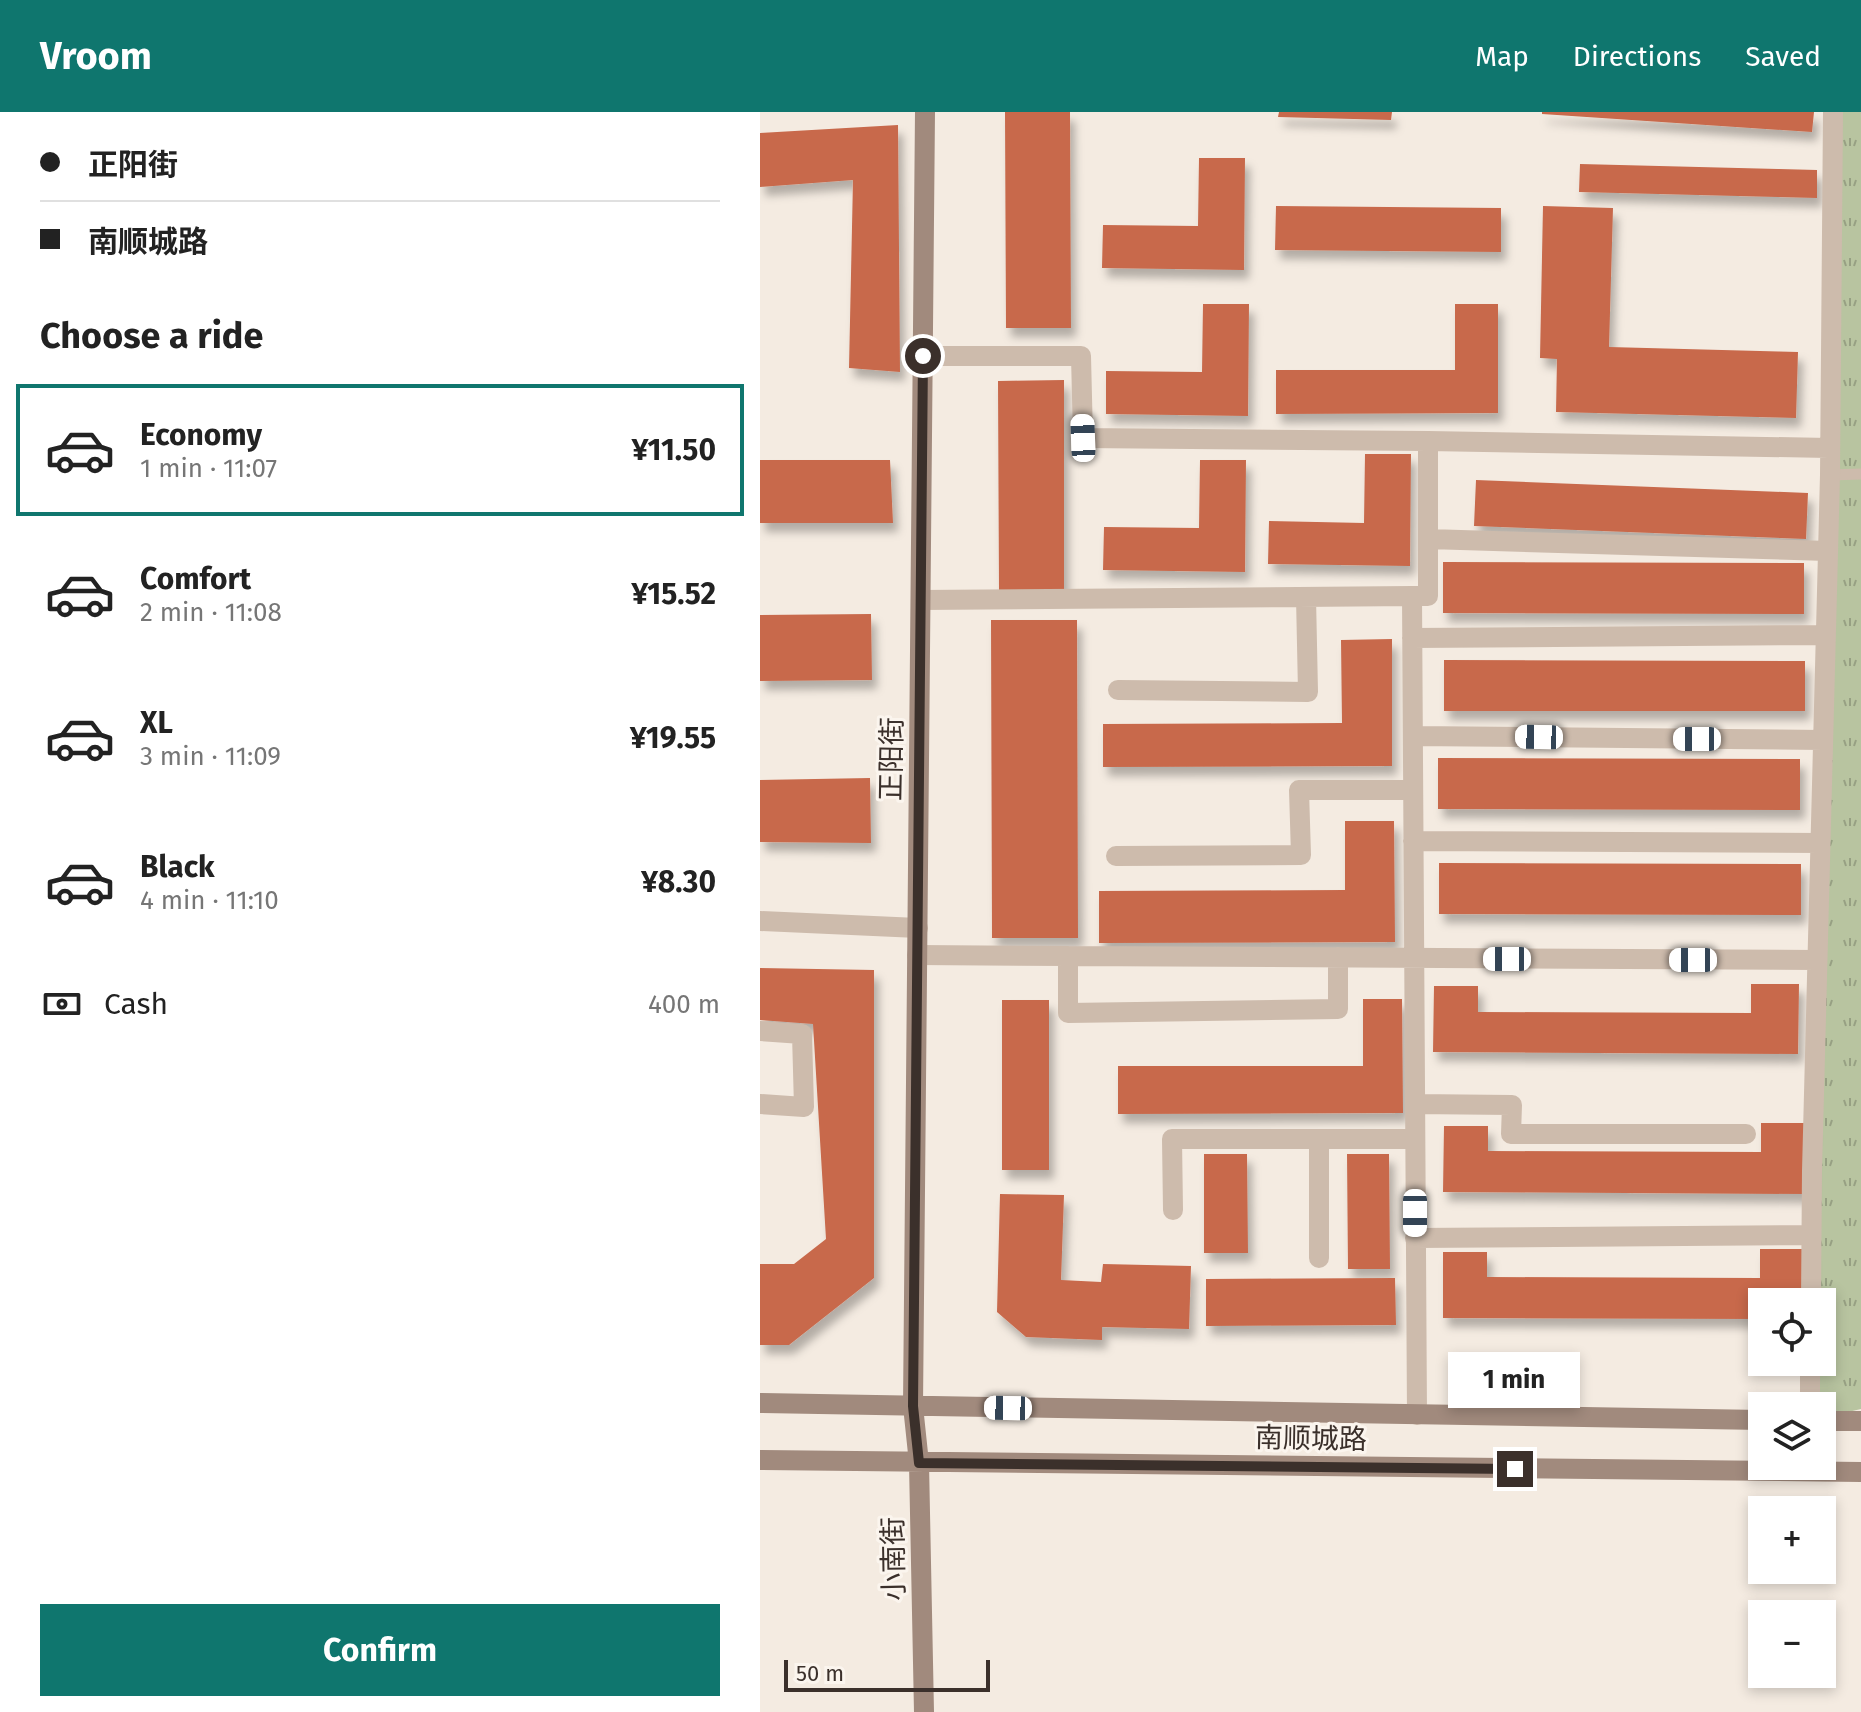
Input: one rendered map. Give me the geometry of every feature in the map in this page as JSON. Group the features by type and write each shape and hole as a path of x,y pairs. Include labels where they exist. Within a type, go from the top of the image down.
{"main road":[{"name":"正阳街","path":"913,1406 925,112"},
{"name":"南顺城路","path":"760,1403 1748,1420"},
{"name":"小南街","path":"913,1406 919,1463 924,1712"},
{"path":"1836,1421 1861,1421"},
{"name":"南顺城路","path":"760,1460 1861,1472"}],"street":[{"path":"1811,1288 1830,475 1833,112"},
{"path":"923,356 1081,356 1083,438 1829,448"},
{"path":"921,600 1428,596 1428,441"},
{"path":"1428,539 1828,551"},
{"path":"1412,596 1417,1415"},
{"path":"1118,690 1308,692 1306,597"},
{"path":"1412,638 1826,635"},
{"path":"1413,736 1823,740"},
{"path":"1116,856 1301,855 1299,790 1413,790"},
{"path":"1413,841 1820,843"},
{"path":"760,921 918,928"},
{"path":"917,955 1817,960"},
{"path":"1068,956 1068,1013 1338,1009 1338,957"},
{"path":"760,1031 802,1034 804,1107 760,1104"},
{"path":"1415,1104 1512,1105 1511,1134 1746,1134"},
{"path":"1173,1210 1172,1139 1415,1139"},
{"path":"1319,1139 1319,1258"},
{"path":"1415,1238 1811,1235"}],"lane":[{"path":"1830,475 1861,474"}],"green space":[{"path":"1833,112 1861,112 1861,1409 1836,1415 1836,1392 1810,1392 1810,1376 1836,1376 1836,1288 1811,1288"}],"building":[{"path":"1005,112 1070,112 1071,328 1006,328"},
{"path":"1279,112 1392,112 1391,120 1278,117"},
{"path":"1542,112 1814,112 1812,132"},
{"path":"898,125 900,372 849,368 853,180 760,187 760,133"},
{"path":"1199,158 1245,158 1244,270 1102,268 1103,225 1198,226"},
{"path":"1580,164 1817,170 1817,198 1579,192"},
{"path":"1276,206 1501,208 1501,252 1275,250"},
{"path":"1543,206 1613,208 1609,347 1798,352 1796,418 1556,412 1557,359 1540,358"},
{"path":"1203,304 1249,304 1248,416 1106,414 1106,371 1202,372"},
{"path":"1455,304 1498,304 1498,413 1276,414 1276,370 1455,370"},
{"path":"1064,380 1064,591 999,591 998,381"},
{"path":"1365,454 1411,454 1410,566 1268,564 1269,521 1364,523"},
{"path":"760,460 890,460 893,523 760,523"},
{"path":"1200,460 1246,460 1245,572 1103,570 1104,527 1199,528"},
{"path":"1476,480 1808,493 1806,539 1474,526"},
{"path":"1443,562 1804,563 1804,614 1443,613"},
{"path":"871,614 872,680 760,681 760,615"},
{"path":"991,620 1077,620 1078,938 992,938"},
{"path":"1392,639 1392,766 1103,767 1103,724 1342,723 1341,640"},
{"path":"1444,660 1805,661 1805,711 1444,711"},
{"path":"1438,758 1800,759 1800,810 1438,809"},
{"path":"870,778 871,843 760,842 760,780"},
{"path":"1345,821 1394,821 1395,942 1099,943 1099,891 1345,890"},
{"path":"1439,863 1801,864 1801,915 1439,914"},
{"path":"760,968 874,970 874,1278 789,1345 760,1345 760,1264 794,1264 826,1239 813,1024 760,1020"},
{"path":"1751,984 1799,984 1798,1054 1433,1052 1434,986 1478,986 1478,1012 1751,1013"},
{"path":"1363,999 1402,999 1403,1113 1118,1114 1118,1066 1363,1066"},
{"path":"1002,1000 1049,1000 1049,1170 1002,1170"},
{"path":"1761,1123 1809,1123 1808,1194 1443,1192 1444,1126 1488,1126 1488,1151 1761,1152"},
{"path":"1204,1154 1247,1154 1248,1253 1204,1253"},
{"path":"1347,1154 1389,1154 1390,1269 1348,1269"},
{"path":"1000,1194 1064,1195 1061,1280 1101,1282 1103,1264 1191,1266 1189,1329 1102,1327 1102,1340 1026,1337 997,1312"},
{"path":"1760,1249 1808,1249 1808,1288 1748,1288 1748,1319 1443,1318 1443,1252 1487,1252 1487,1277 1760,1278"},
{"path":"1395,1278 1396,1325 1206,1326 1206,1279"}],"route":[{"path":"923,356 913,1406 919,1463 1515,1469"}]}
